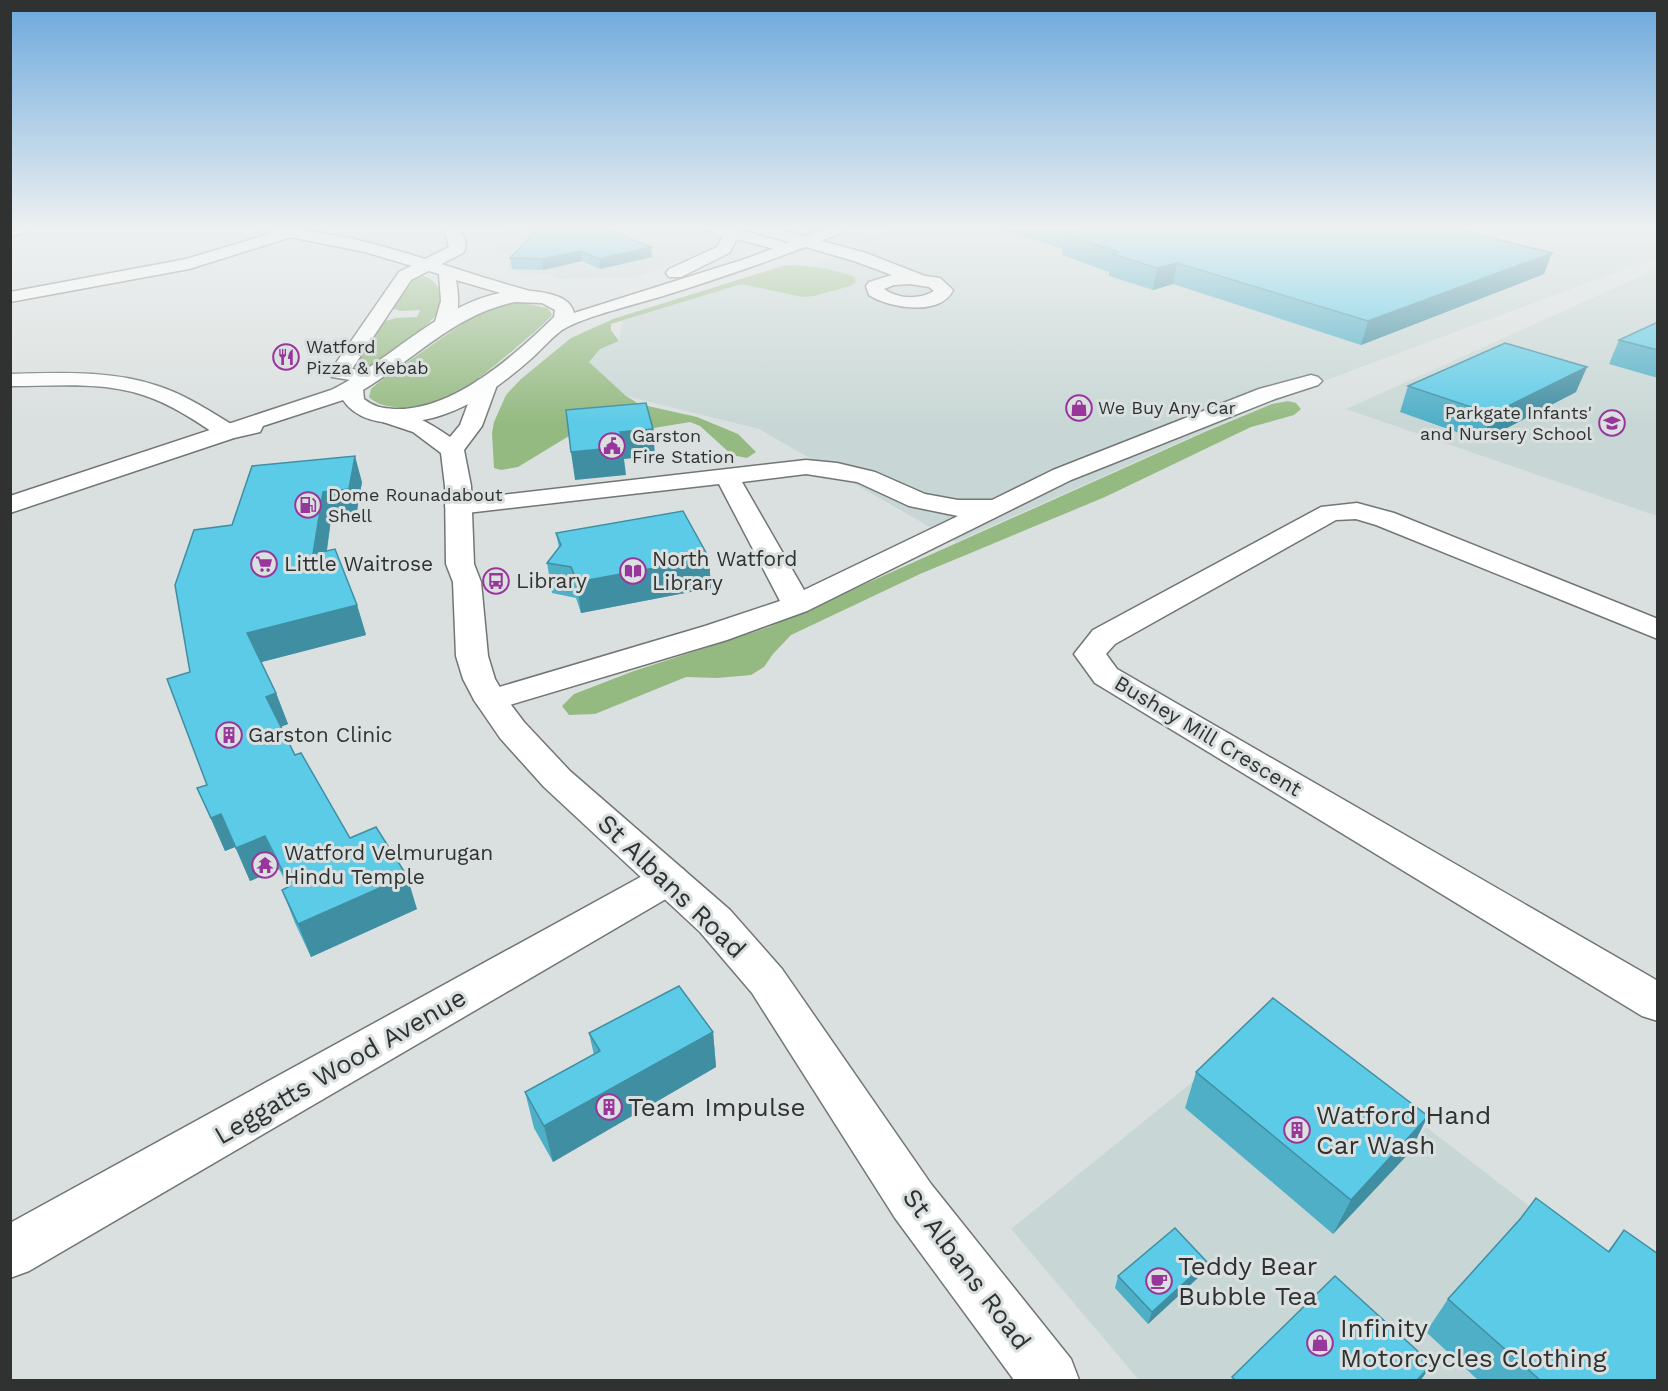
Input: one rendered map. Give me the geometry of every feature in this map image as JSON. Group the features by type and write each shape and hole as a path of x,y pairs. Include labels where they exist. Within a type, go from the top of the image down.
{"main road":[{"path":"10,297 32,293"},
{"path":"361,382 339,373 392,314 399,293"},
{"path":"444,325 450,302 449,293"},
{"path":"10,380 102,383 137,387 165,397 229,431 304,419 416,414 442,408 486,385 556,326 565,314 564,308 556,302 516,293"},
{"path":"556,326 655,293"},
{"path":"876,293 899,301 927,300 943,293"},
{"path":"10,505 229,431 361,382 444,325 470,309 486,303 571,295"},
{"path":"491,700 716,633 797,605 1062,475 1267,394 1311,381"},
{"path":"361,382 351,395 356,404 380,415 421,427 452,450 471,426 486,385"},
{"name":"St Albans Road","path":"452,450 458,486 460,564 467,582 472,656 479,679 491,700 518,736 557,779 715,921 768,981 914,1201 1050,1380"},
{"path":"458,506 806,467 837,470 866,477 907,497 958,508 994,507"},
{"path":"726,475 797,605"},
{"path":"907,497 920,546"},
{"name":"Bushey Mill Crescent","path":"1658,630 1385,519 1357,511 1330,513 1104,637 1090,654 1106,676 1658,1003"},
{"name":"Leggatts Wood Avenue","path":"10,1252 669,879"}],"shaded area":[{"path":"707,293 1560,293 1278,398 956,542 759,429 626,396 589,362 600,349 619,341 623,321"},
{"path":"1604,293 1657,293 1657,516 1346,409"},
{"path":"1259,1028 1413,1144 1426,1127 1657,1304 1657,1380 1139,1380 1011,1229"}],"green space":[{"path":"402,293 440,293 438,312 408,342 370,366 353,365 382,322 396,318 417,317 420,310 400,311 392,308"},
{"path":"697,293 712,293 611,324 611,330 619,341 600,349 589,362 626,396 639,404 697,417 738,434 756,452 747,458 732,455 700,426 690,422 648,429 569,436 518,467 501,470 494,468 492,433 494,422 506,395 521,379 571,338 613,319"},
{"path":"784,293 825,293 814,296 803,297"},
{"path":"523,303 548,308 552,315 504,358 453,397 422,406 398,407 377,403 369,397 371,389 379,382 479,312 501,305"},
{"path":"1288,401 1296,403 1301,409 1294,415 1251,427 1105,497 920,574 791,635 764,667 751,675 717,678 686,677 595,714 569,715 562,706 574,694 634,671 769,627 1207,431 1272,404"}],"building":[{"path":"1276,293 1444,293 1368,321"},
{"path":"1658,322 1658,350 1619,340"},
{"path":"1505,343 1587,367 1492,414 1408,386"},
{"path":"646,403 653,429 620,432 623,447 571,452 566,410"},
{"path":"355,456 349,489 323,492 313,554 335,549 357,605 247,633 276,693 266,697 295,755 301,753 350,838 376,827 407,876 298,924 282,890 290,886 265,836 236,848 221,814 211,818 197,788 207,785 167,679 190,672 175,585 194,530 232,525 252,466"},
{"path":"683,511 709,558 577,582 571,567 547,563 561,545 556,533"},
{"path":"679,986 713,1032 544,1126 525,1092 600,1051 589,1033"},
{"name":"Watford Hand Car Wash","path":"1273,998 1428,1116 1351,1200 1196,1072"},
{"path":"1536,1198 1609,1252 1624,1230 1658,1254 1658,1380 1540,1380 1448,1299 1521,1218"},
{"name":"Teddy Bear Bubble Tea","path":"1175,1228 1207,1262 1152,1312 1118,1276"},
{"path":"1335,1276 1432,1364 1417,1380 1235,1380 1232,1377"}],"place":[{"name":"Watford Pizza & Kebab","path":"286,357"},
{"name":"We Buy Any Car","path":"1079,408"},
{"name":"Parkgate Infants' and Nursery School","path":"1612,423"},
{"name":"Garston Fire Station","path":"612,446"},
{"name":"Dome Rounadabout Shell","path":"308,505"},
{"name":"Little Waitrose","path":"264,564"},
{"name":"North Watford Library","path":"633,571"},
{"name":"Library","path":"496,581"},
{"name":"Garston Clinic","path":"229,735"},
{"name":"Watford Velmurugan Hindu Temple","path":"265,865"},
{"name":"Team Impulse","path":"609,1107"},
{"name":"Watford Hand Car Wash","path":"1297,1130"},
{"name":"Teddy Bear Bubble Tea","path":"1159,1281"},
{"name":"Infinity Motorcycles Clothing","path":"1320,1343"}]}
